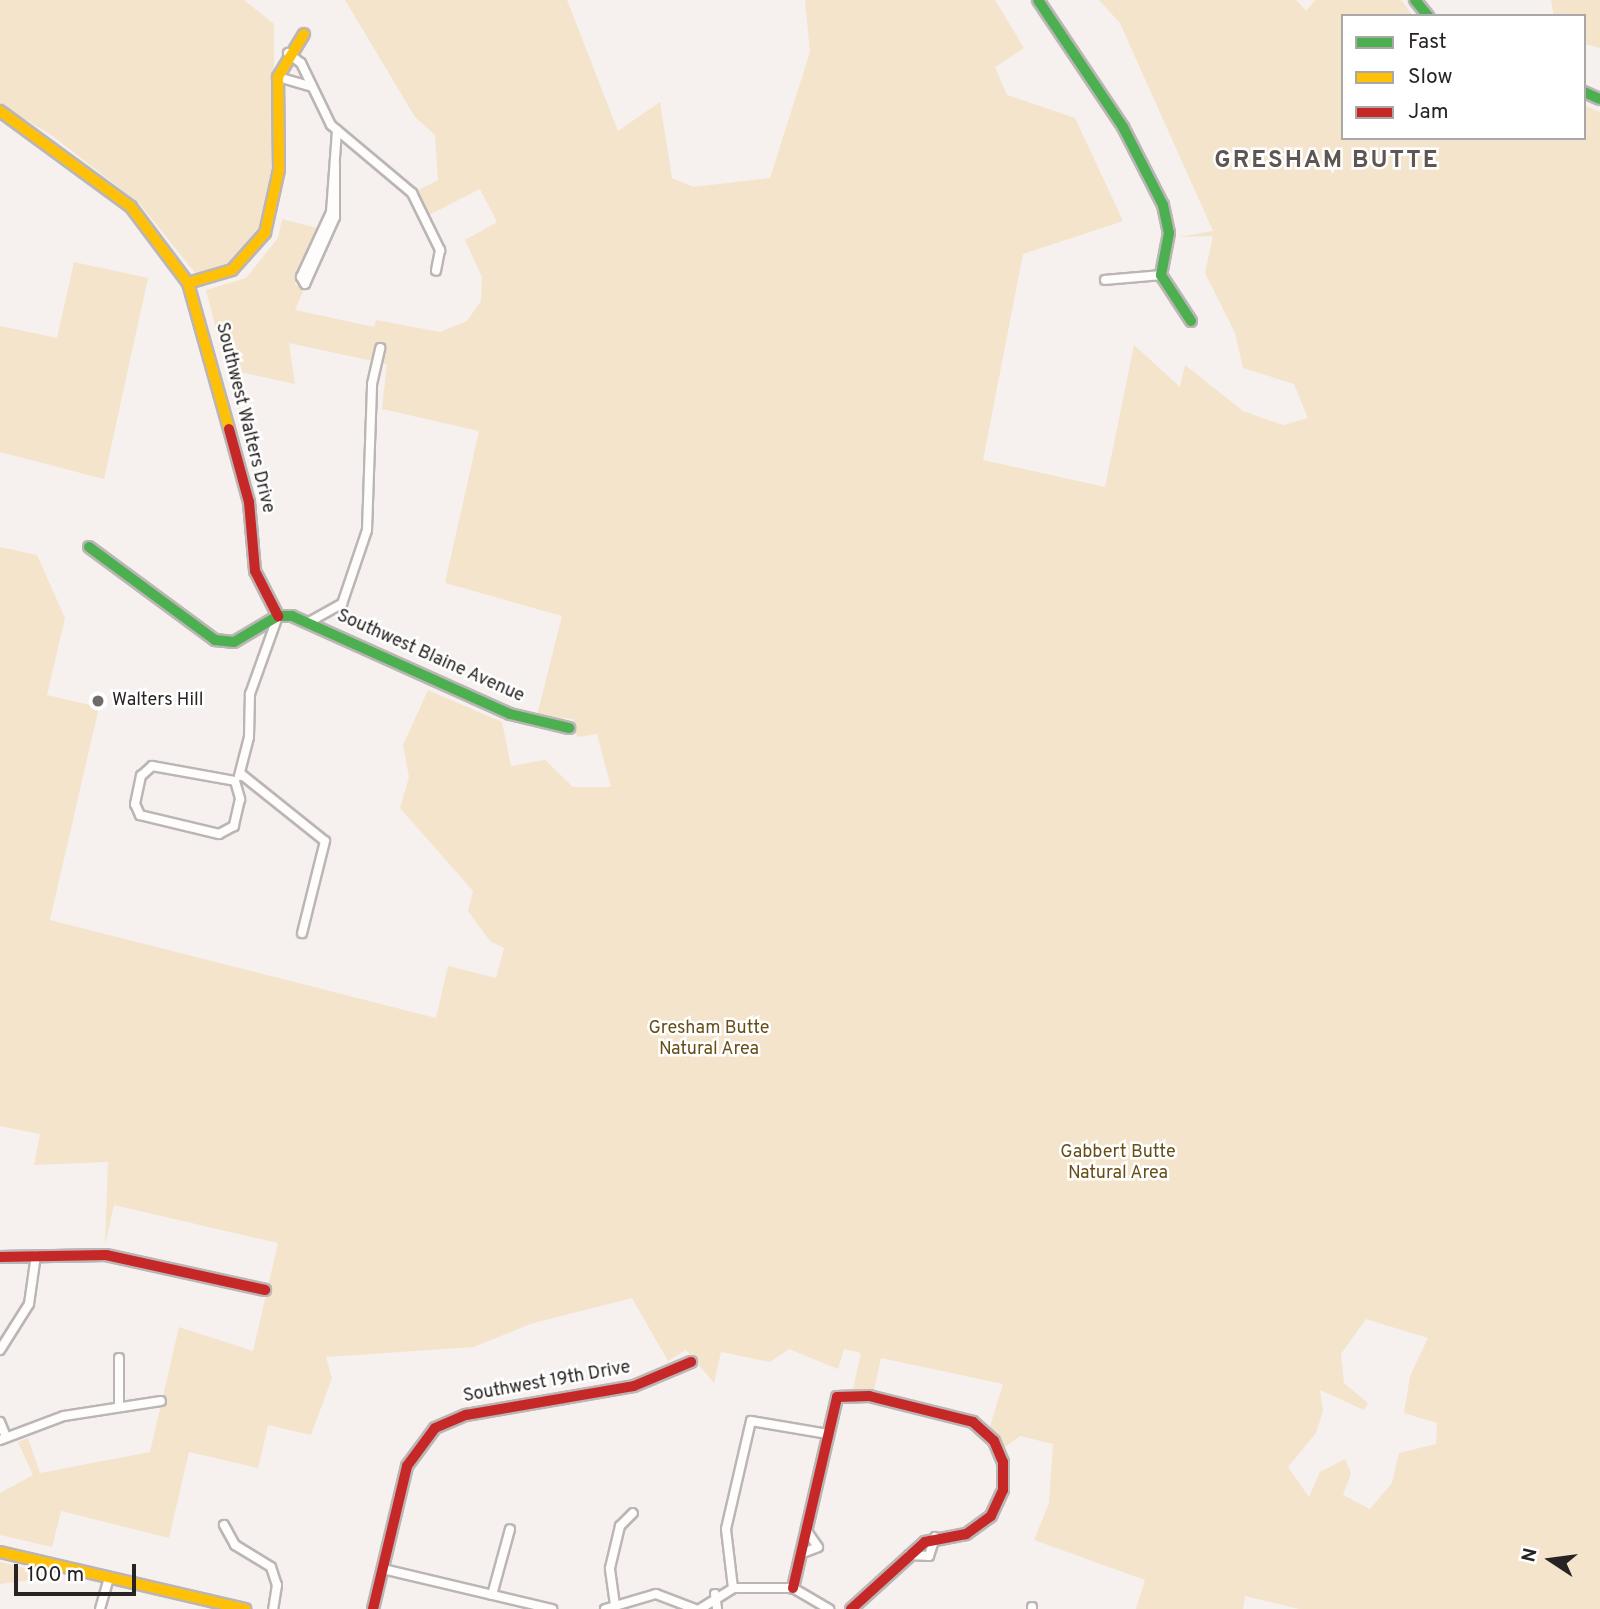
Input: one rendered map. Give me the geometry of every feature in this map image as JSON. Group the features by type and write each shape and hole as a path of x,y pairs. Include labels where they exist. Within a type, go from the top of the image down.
{"street":[{"path":"1038,0 1123,127 1163,205 1169,233 1161,275 1191,321"},
{"path":"1415,0 1426,14"},
{"path":"188,283 237,266 268,226 279,170 278,77 288,53 303,34"},
{"path":"288,53 301,63 310,86 337,130 412,193 440,250 436,271"},
{"path":"278,77 310,86"},
{"name":"Southwest Walters Drive","path":"0,111 131,207 188,283 249,502 255,571 278,616"},
{"path":"335,164 335,217 304,284 302,277 331,212 337,130"},
{"path":"1105,280 1161,275"},
{"path":"309,622 331,614 345,598 367,530 372,384 380,348"},
{"path":"89,547 215,640 234,642 278,616"},
{"path":"278,616 250,694 238,778 240,799 234,826 223,834 147,818 135,804 141,776 152,766 238,778 325,841 302,933"},
{"name":"Southwest Blaine Avenue","path":"278,616 309,622 479,701 569,728"},
{"path":"0,1350 29,1304 36,1255"},
{"path":"0,1257 116,1256 265,1290"},
{"path":"118,1407 119,1358"},
{"name":"Southwest 19th Drive","path":"373,1609 407,1466 435,1428 466,1415 634,1386 691,1362"},
{"path":"793,1588 837,1397 869,1396 952,1414 994,1441 1004,1471 996,1507 975,1531 935,1537 909,1555 851,1609"},
{"path":"0,1422 3,1438 65,1416 161,1401"},
{"path":"733,1588 726,1529 751,1421 828,1434"},
{"path":"615,1605 610,1568 621,1526 633,1513"},
{"path":"224,1525 235,1545 271,1567 277,1585 273,1609"},
{"path":"492,1595 510,1529"},
{"path":"0,1552 245,1609"},
{"path":"383,1569 552,1609"},
{"path":"100,1609 109,1577"},
{"path":"605,1609 656,1594 698,1609 715,1594 733,1588 793,1588 829,1609"},
{"path":"715,1594 717,1609"}],"green space":[{"path":"0,0 244,0 274,24 274,177 261,229 235,262 196,274 140,204 50,134 0,105"},
{"path":"345,0 567,0 618,131 660,102 672,178 693,187 770,178 810,52 805,0 995,0 1024,48 995,67 1007,95 1075,118 1123,221 1023,254 983,460 1105,487 1134,345 1180,387 1185,365 1243,411 1283,425 1308,418 1294,384 1243,368 1235,333 1205,273 1213,236 1178,237 1213,231 1120,23 1099,0 1296,0 1306,11 1315,0 1401,0 1412,14 1341,14 1341,140 1586,140 1586,106 1600,112 1600,1609 1299,1609 1245,1596 1243,1609 1136,1609 1145,1580 1034,1540 1049,1503 1053,1444 1020,1436 1005,1447 990,1426 1003,1384 881,1358 874,1390 853,1389 861,1353 844,1349 838,1369 789,1349 770,1362 721,1352 714,1383 686,1350 668,1361 632,1298 530,1324 474,1347 326,1357 332,1378 311,1435 268,1425 258,1468 189,1452 169,1538 61,1511 52,1547 0,1535 0,1493 33,1475 18,1442 28,1438 40,1473 150,1452 179,1327 253,1351 278,1243 114,1205 105,1245 108,1162 34,1165 40,1134 0,1126 0,547 37,555 65,618 47,695 99,707 50,920 436,1018 448,966 496,978 504,948 490,941 468,911 473,891 400,808 409,777 403,745 428,690 502,722 511,766 545,760 573,787 611,787 597,734 577,737 573,719 537,716 562,616 445,583 479,431 382,409 387,364 289,343 295,384 226,369 206,290 246,278 278,238 282,219 321,229 295,284 304,289 295,310 374,327 376,320 440,332 467,321 481,301 482,277 465,240 497,222 480,189 427,216 415,192 438,180 435,135 415,117","holes":["1366,1319 1428,1338 1410,1376 1404,1413 1437,1423 1436,1444 1399,1453 1392,1483 1370,1509 1343,1495 1351,1473 1345,1459 1320,1472 1309,1497 1288,1467 1316,1433 1323,1411 1320,1390 1364,1410 1368,1403 1344,1383 1341,1354"]},
{"path":"1551,0 1600,0 1600,48 1586,44 1586,14 1554,14"},
{"path":"74,262 148,278 104,479 0,452 0,326 57,338"},
{"path":"0,1562 45,1573 44,1578 0,1584"}],"traffic: fast":[{"path":"1038,0 1123,127 1163,205 1169,233 1161,275 1191,321"},
{"path":"1415,0 1426,14"},
{"path":"1586,93 1600,99"},
{"path":"89,547 215,640 234,642 278,616 292,616 510,714 569,728"}],"traffic: slow":[{"path":"188,283 232,270 265,233 279,170 278,77 304,34"},
{"path":"0,111 131,207 188,283 229,429"},
{"path":"0,1552 245,1609"}],"traffic: jam":[{"path":"229,429 249,502 255,571 278,616"},
{"path":"0,1257 106,1255 265,1290"},
{"path":"373,1609 407,1466 435,1428 466,1415 634,1386 691,1362"},
{"path":"793,1588 837,1397 869,1396 973,1422 994,1441 1003,1462 1003,1490 991,1516 966,1534 925,1542 851,1609"}],"place":[{"name":"Walters Hill","path":"98,701"}],"district":[{"name":"GRESHAM BUTTE","path":"1327,162"}],"park label":[{"name":"Gresham Butte Natural Area","path":"709,1040"},
{"name":"Gabbert Butte Natural Area","path":"1118,1164"}]}
